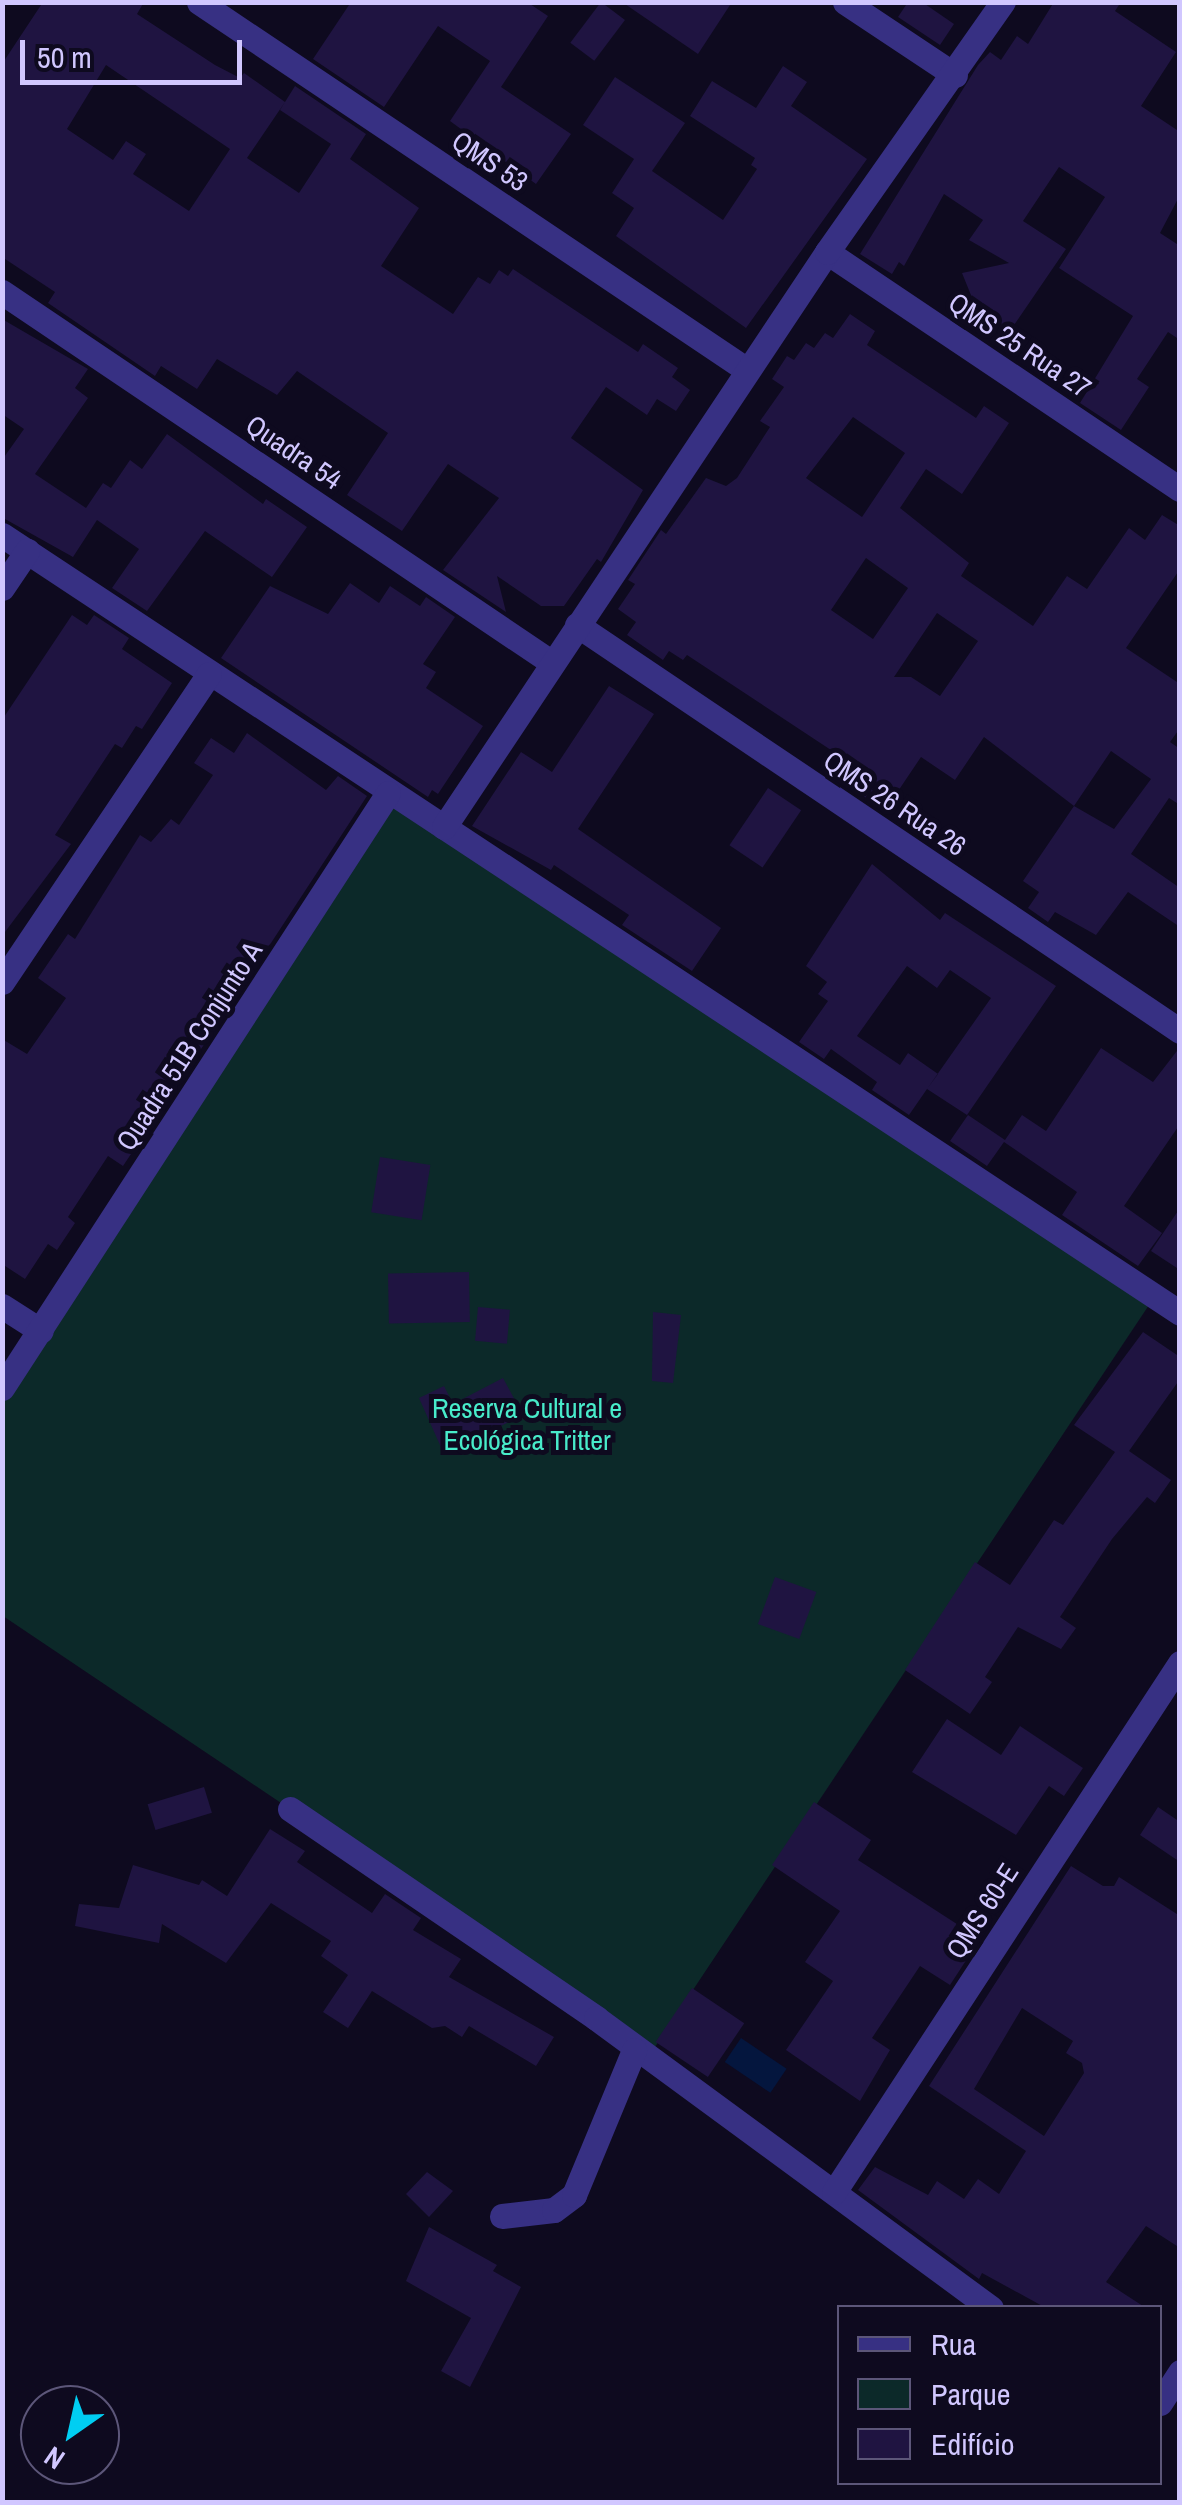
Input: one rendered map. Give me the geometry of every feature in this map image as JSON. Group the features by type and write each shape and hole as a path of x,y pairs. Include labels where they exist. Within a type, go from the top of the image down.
{"street":[{"name":"QMS 53","path":"199,2 747,370"},
{"path":"846,2 955,76"},
{"path":"444,828 747,370 1003,2"},
{"name":"QMS 25 Rua 27","path":"827,252 1180,488"},
{"name":"Quadra 54","path":"2,292 552,662"},
{"path":"2,535 1180,1313"},
{"path":"2,588 27,551"},
{"name":"QMS 26 Rua 26","path":"577,625 1180,1030"},
{"path":"2,982 209,674"},
{"name":"Quadra 51B Conjunto A","path":"2,1388 388,793"},
{"path":"2,1306 41,1331"},
{"name":"QMS 60-E","path":"834,2192 1180,1663"},
{"path":"290,1809 988,2305"},
{"path":"502,2216 554,2210 574,2194 634,2050"},
{"path":"1162,2399 1180,2372"}],"green space":[{"name":"Reserva Cultural e Ecológica Tritter","path":"389,799 1153,1299 645,2062 290,1809 3,1616 3,1383"}],"water":[{"path":"741,2038 787,2069 770,2093 725,2062"}],"building":[{"path":"43,2 144,2 137,14 215,65 240,78 244,73 285,102 295,86 366,134 350,159 419,208 381,266 453,314 478,277 490,284 499,270 508,276 513,269 638,352 643,344 678,368 672,377 690,390 676,411 657,399 647,415 606,387 571,438 643,490 601,562 597,559 564,606 541,606 497,576 506,612 443,570 499,498 448,464 402,531 347,495 388,433 297,371 277,395 217,359 197,389 161,366 155,376 48,303 55,292 2,257 2,64","holes":["106,65 230,149 189,211 133,174 146,154 126,141 113,160 67,129","285,102 280,110 331,144 299,193 247,158"]},
{"path":"351,2 527,2 548,16 501,87 571,134 536,184 450,121 490,61 438,26 384,107 313,59"},
{"path":"601,2 625,20 594,61 570,43"},
{"path":"622,2 732,2 698,54"},
{"path":"908,2 922,2 954,24 940,45 898,17"},
{"path":"1054,2 1121,2 1115,11 1176,52 1141,106 1180,132 1180,195 1160,233 1180,246 1180,340 1168,332 1137,379 1149,387 1121,430 1080,403 1133,316 1059,268 1105,197 1059,167 1023,221 1066,249 1008,334 979,315 962,273 1009,263 969,240 983,220 944,194 904,266 899,262 892,274 860,254 978,65 990,52 1001,60 1017,36 1028,44"},
{"path":"783,66 807,82 791,106 867,159 746,328 616,236 634,208 612,193 634,159 583,125 615,77 685,123 652,171 723,220 757,169 751,165 755,158 690,116 712,81 756,108"},
{"path":"850,314 875,331 867,345 976,418 984,406 1009,423 962,494 926,469 900,508 969,563 961,576 1033,626 1067,576 1087,589 1129,528 1145,540 1162,515 1180,526 1180,569 1126,648 1180,684 1180,728 1170,742 1180,749 1180,805 1169,798 1131,854 1180,888 1180,927 1128,892 1096,935 1055,912 1048,922 1028,908 1039,892 1023,881 1074,806 984,737 955,780 921,757 884,812 830,770 840,756 687,655 683,660 669,651 663,660 627,635 636,622 618,609 635,584 628,580 661,530 666,534 706,478 726,486 737,478 770,427 760,421 784,387 772,379 787,356 794,360 806,343 814,348 825,333 833,338","holes":["853,417 905,453 862,517 806,478","866,558 908,588 873,639 831,610","937,613 978,641 940,696 911,677 894,677","1111,751 1151,779 1114,829 1074,806"]},
{"path":"2,319 88,369 75,388 88,398 35,474 86,508 103,483 111,488 130,460 142,469 167,434 263,504 266,499 307,527 272,577 205,531 147,611 112,588 139,549 97,520 73,557 5,519 2,460 24,429 2,414"},
{"path":"350,583 379,603 390,586 420,606 426,597 455,617 423,664 436,672 426,688 483,726 438,794 432,790 428,797 221,658 270,586 328,614"},
{"path":"72,615 87,625 94,615 129,638 122,649 172,683 142,729 136,726 122,748 115,744 55,835 71,844 2,936 2,720"},
{"path":"609,686 654,714 578,829 721,928 692,971 622,925 629,915 554,865 551,870 472,826 521,752 552,772"},
{"path":"247,733 326,790 338,776 367,796 271,943 264,951 255,946 213,1011 223,1016 123,1166 108,1156 68,1217 75,1223 57,1250 48,1244 25,1279 2,1264 2,1039 27,1054 66,998 38,978 68,934 75,939 140,835 151,842 171,819 179,825 213,775 194,763 211,738 234,753"},
{"path":"768,788 801,810 763,868 729,845"},
{"path":"872,864 940,920 945,913 1056,986 967,1115 927,1089 909,1115 872,1090 877,1082 831,1049 824,1059 799,1042 828,1001 818,994 827,982 806,966","holes":["907,966 937,988 950,970 991,998 938,1074 908,1053 900,1065 857,1036"]},
{"path":"1180,1047 1180,1124 1124,1206 1162,1233 1138,1266 1062,1215 1077,1192 1004,1142 987,1166 950,1141 968,1115 1005,1140 1022,1115 1046,1131 1101,1048 1153,1082"},
{"path":"380,1157 430,1165 422,1220 371,1212"},
{"path":"1180,1208 1180,1270 1151,1251"},
{"path":"469,1272 470,1322 389,1323 388,1273"},
{"path":"478,1307 510,1310 507,1344 475,1341"},
{"path":"653,1312 681,1315 673,1383 652,1381"},
{"path":"1143,1332 1180,1357 1180,1379 1129,1451 1171,1480 1155,1503 1147,1497 1112,1539 1060,1617 1076,1628 1061,1649 1018,1627 985,1677 992,1682 970,1714 905,1670 975,1562 1010,1585 1054,1520 1063,1525 1115,1452 1074,1425"},
{"path":"503,1378 523,1415 444,1454 419,1398 444,1386 453,1404"},
{"path":"775,1577 816,1592 799,1639 758,1624"},
{"path":"947,1719 1001,1755 1020,1726 1083,1768 1064,1796 1049,1786 1016,1835 912,1772"},
{"path":"204,1787 212,1813 155,1830 148,1804"},
{"path":"814,1802 871,1840 858,1860 980,1939 950,1985 920,1966 872,2038 890,2050 860,2101 786,2050 833,1981 805,1962 840,1911 772,1865"},
{"path":"1158,1807 1180,1822 1180,1862 1140,1835"},
{"path":"270,1829 305,1851 297,1862 372,1913 385,1894 421,1918 413,1930 461,1959 449,1977 554,2037 536,2066 469,2026 462,2037 445,2026 432,2028 372,1991 348,2028 323,2012 348,1975 321,1956 331,1941 271,1903 226,1963 162,1924 159,1943 75,1926 79,1904 119,1908 133,1865 199,1885 202,1880 227,1896"},
{"path":"1071,1866 1103,1886 1114,1886 1119,1877 1180,1916 1180,2248 1146,2226 1106,2282 1141,2305 1041,2305 982,2273 979,2279 858,2190 875,2167 928,2195 937,2181 964,2199 978,2179 999,2194 1026,2151 929,2086","holes":["1022,2008 1073,2041 1066,2053 1082,2063 1084,2073 1044,2136 974,2089"]},
{"path":"692,1988 744,2023 708,2077 656,2042"},
{"path":"427,2172 453,2191 429,2217 406,2194"},
{"path":"429,2227 497,2265 493,2271 521,2287 470,2387 441,2371 471,2318 406,2281"}]}
